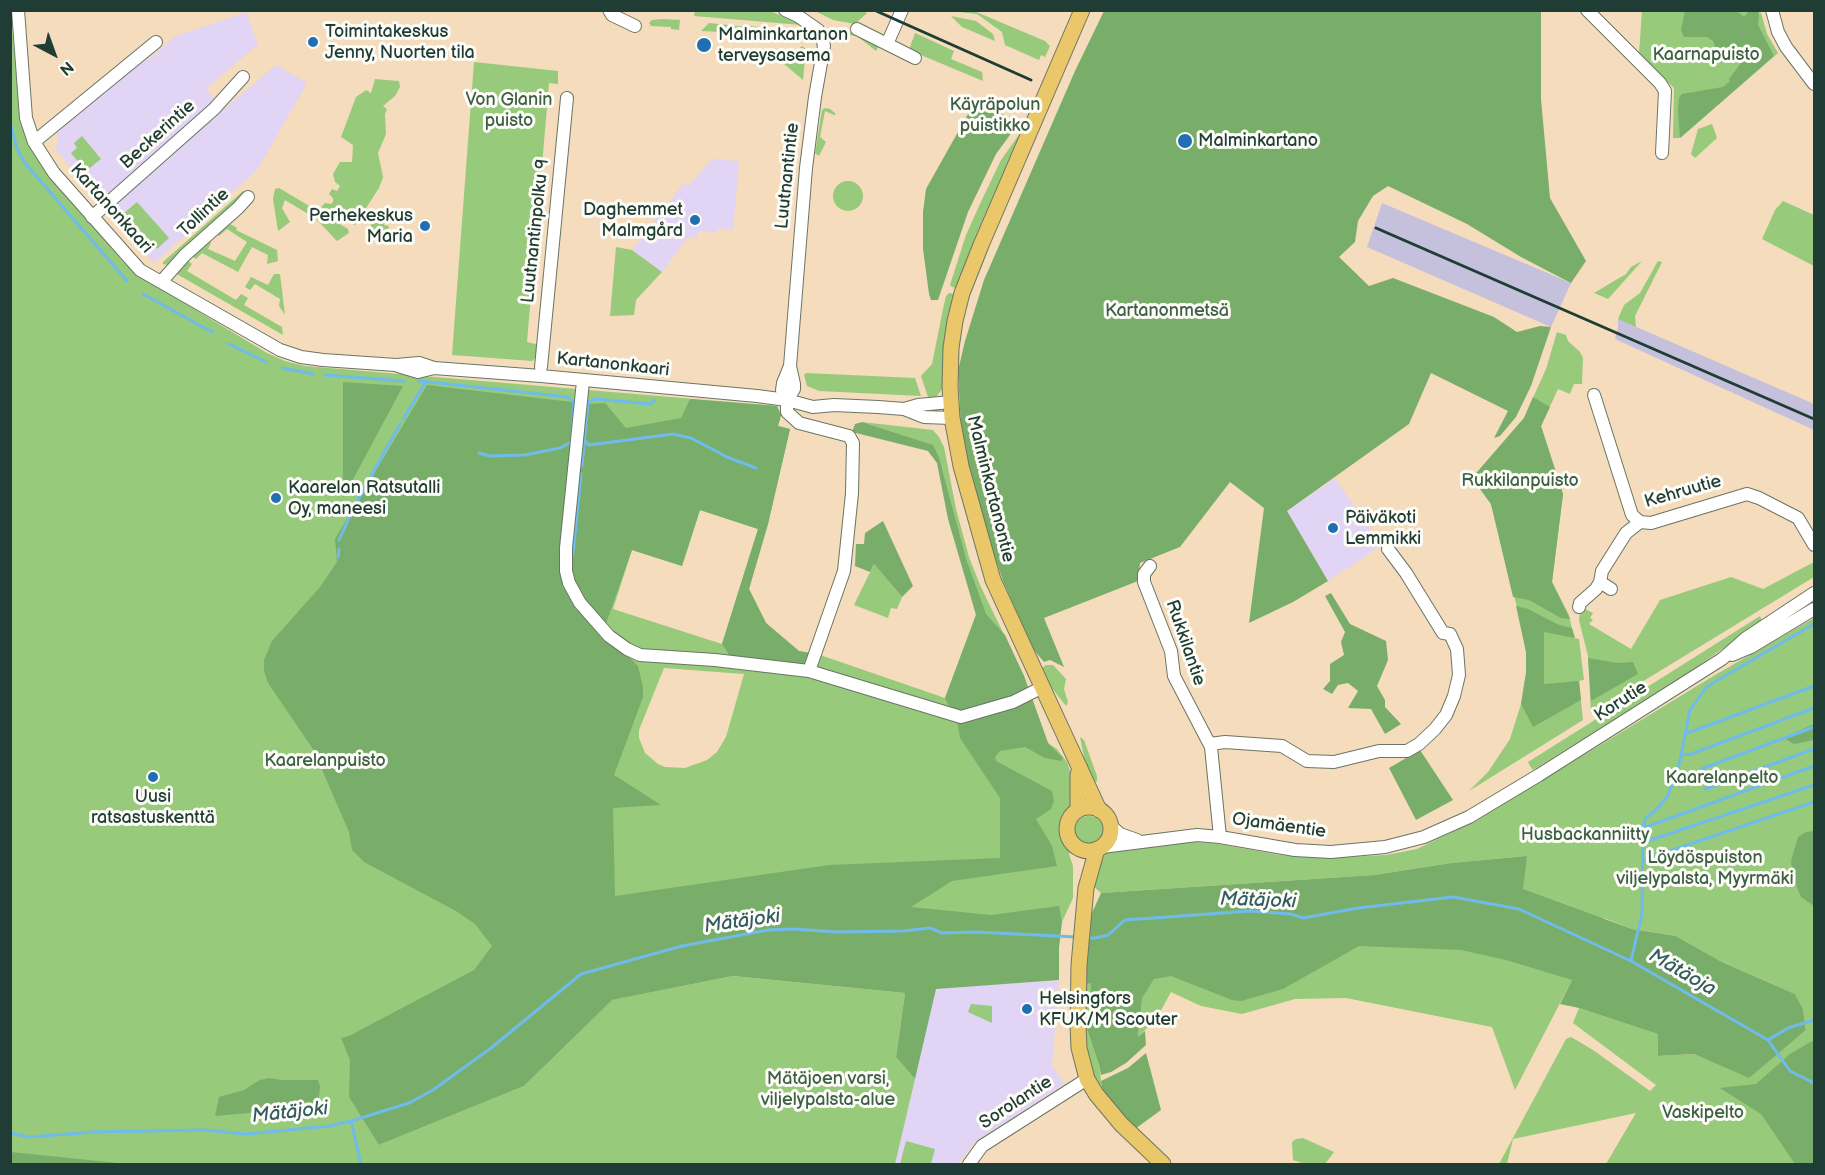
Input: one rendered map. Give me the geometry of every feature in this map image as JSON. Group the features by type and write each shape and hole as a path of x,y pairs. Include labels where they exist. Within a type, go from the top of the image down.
{"main road":[{"name":"Malminkartanontie","path":"1082,10 962,293 951,348 951,410 968,496 993,580 1099,810"},
{"name":"Malminkartanontie","path":"1077,811 1080,768"},
{"path":"1099,848 1083,850 1072,843 1068,832 1069,821 1077,811 1085,808 1099,810 1107,817 1111,826 1109,837 1099,848 1086,888 1079,965 1079,1048 1087,1079 1096,1094 1113,1115 1163,1164"},
{"path":"1077,847 1086,888"}],"street":[{"name":"Kartanonkaari","path":"18,10 26,118 34,142 54,173 140,270 280,350 301,357 396,365 418,372 434,368 787,400 813,407 834,405 904,409 924,417 951,410"},
{"path":"609,10 612,15 635,26"},
{"name":"Luutnantintie","path":"785,10 818,30 824,46 806,168 790,366 782,390 787,400"},
{"path":"887,44 902,10"},
{"path":"1587,10 1660,83 1665,91 1662,153"},
{"path":"1772,10 1778,32 1786,47 1815,84"},
{"path":"857,29 915,58"},
{"path":"34,142 156,42"},
{"name":"Beckerintie","path":"92,217 214,109 243,77"},
{"name":"Luutnantinpolku 9","path":"541,367 567,98"},
{"name":"Tollintie","path":"161,282 185,255 248,197"},
{"path":"583,381 566,548 569,584 580,603 609,636 627,649 640,656 715,660 809,671 962,717 1014,702 1043,687"},
{"name":"Kehruutie","path":"1594,395 1632,515 1640,522 1651,523 1747,494 1798,518 1815,545"},
{"path":"787,400 787,412 799,423 849,436 853,443 852,493 844,571 809,671"},
{"path":"1579,607 1580,603 1596,589 1606,586 1602,571 1608,555 1626,533 1640,522"},
{"path":"1210,744 1225,742 1282,746 1307,761 1334,762 1379,751 1407,751 1419,744 1435,729 1446,715 1454,696 1458,675 1457,649 1450,634 1443,633 1406,573 1388,549"},
{"name":"Rukkilantie","path":"1150,566 1144,574 1144,582 1171,651 1174,676 1210,744 1220,837"},
{"name":"Korutie","path":"1539,775 1722,659 1746,638 1815,593"},
{"name":"Korutie","path":"1722,659 1751,647 1815,609"},
{"name":"Ojamäentie","path":"1099,848 1197,835 1295,850 1331,852 1385,848 1414,840 1469,817 1539,775"},
{"path":"1111,826 1128,838 1141,841"},
{"name":"Sorolantie","path":"969,1164 982,1146 1087,1079"}],"shaded area":[{"path":"246,12 258,44 206,89 223,110 276,65 307,83 257,170 154,263 56,150 58,132 141,59 148,60 174,37"},
{"name":"Daghemmet Malmgård","path":"712,159 739,161 733,230 718,228 717,233 698,231 697,237 688,237 662,272 632,250 683,184 690,185"},
{"path":"1382,203 1571,283 1551,327 1367,247"},
{"path":"1618,319 1814,404 1814,430 1615,339"},
{"name":"Päiväkoti Lemmikki","path":"1335,478 1381,546 1328,581 1287,511"},
{"path":"1059,980 1052,1066 1065,1084 975,1142 958,1164 895,1164 935,988"}],"green space":[{"path":"861,10 867,13 855,24 833,20 815,11"},
{"name":"Kaarnapuisto","path":"1642,10 1742,10 1761,13 1767,34 1778,53 1680,138 1673,138 1674,88 1639,54"},
{"path":"695,11 770,11 802,25 694,16"},
{"path":"951,11 974,11 1045,41 1050,46 1045,57 1041,55 1039,60 1005,45 1002,32 977,14"},
{"name":"Kartanonmetsä","path":"1104,11 1541,11 1541,99 1550,198 1586,261 1571,283 1521,257 1467,224 1388,186 1373,196 1358,221 1355,242 1339,257 1369,286 1393,278 1494,317 1517,332 1540,326 1551,327 1531,386 1516,417 1500,436 1494,438 1508,411 1431,373 1409,424 1287,511 1328,581 1293,602 1249,623 1264,508 1230,482 1180,547 1140,563 1138,581 1044,618 1064,667 1050,660 1044,662 1033,649 1003,581 976,501 961,428 958,371 984,280 1075,71"},
{"path":"1685,11 1737,11 1744,17 1749,11 1759,11 1758,25 1774,56 1680,138 1678,111 1679,98 1682,94 1723,87 1730,81 1729,79 1741,63 1718,62 1714,56 1713,41 1707,37 1684,37 1681,30"},
{"name":"Kaarelanpuisto","path":"11,13 20,121 28,144 45,170 124,263 138,275 267,353 305,366 777,406 781,415 778,426 790,429 768,524 749,589 766,623 799,651 823,656 945,698 981,601 967,561 939,457 932,445 862,422 933,430 939,437 944,447 956,509 969,557 1024,676 1048,743 1057,749 1067,762 1070,771 1073,806 1062,829 1065,842 1071,850 1069,854 1073,866 1073,898 1062,922 1004,918 630,952 379,1145 524,1086 611,1000 733,976 905,993 896,1057 915,1079 895,1164 11,1164","holes":["700,510 758,529 722,644 613,609 632,550 682,566","664,668 744,674 726,737 717,752 707,760 685,768 665,767 658,764 645,753 639,738 639,730"]},
{"path":"951,16 976,21 993,34 995,41 962,27"},
{"path":"652,20 680,20 679,30 671,29 671,27 651,26 649,23"},
{"path":"709,23 747,27 747,36 739,33 701,31"},
{"path":"751,26 796,31 786,41 766,40 765,35 751,33"},
{"path":"826,29 861,34 878,47 876,51 857,36 839,34 838,41 833,40"},
{"path":"915,33 954,51 951,59 982,72 983,81 909,50"},
{"path":"802,46 806,49 803,80 783,63"},
{"name":"Von Glanin puisto","path":"474,62 558,71 558,84 549,83 527,342 540,345 537,357 532,361 452,355"},
{"path":"375,79 399,81 400,87 395,96 383,106 387,109 386,134 378,153 383,177 379,188 355,225 321,207 325,203 333,202 329,194 332,189 337,191 340,186 335,182 333,174 340,162 352,162 353,145 341,137 356,97 366,90 371,93"},
{"name":"Käyräpolun puistikko","path":"977,98 1018,124 996,154 968,212 938,300 931,300 923,249 923,212 926,189"},
{"path":"825,108 836,114 825,111 820,137 826,142 819,156 815,153 822,110"},
{"path":"1712,124 1717,138 1695,158 1691,154 1698,129"},
{"path":"1023,129 956,288 952,287 950,285 966,235 979,206 1001,160"},
{"path":"82,136 101,159 86,171 71,153 77,148 74,143"},
{"path":"848,181 854,182 862,190 862,202 854,210 848,211 842,210 834,202 833,196 834,190 842,182"},
{"path":"279,188 348,229 349,233 337,241 315,218 285,200 282,208 290,222 278,231 273,199 275,189"},
{"path":"243,191 248,192 246,196 167,265 163,264 163,262"},
{"path":"1783,201 1814,215 1814,266 1762,239 1775,210"},
{"path":"137,202 169,238 157,249 124,213"},
{"path":"382,210 387,214 384,225 389,226 387,233 375,230 371,226 373,219"},
{"path":"227,222 237,228 236,230 277,250 278,261 267,264 268,255 252,247 238,272 202,253 196,259 190,255 207,240 211,243 208,249 235,261 247,242 227,229 219,236 215,232"},
{"path":"616,247 632,250 662,272 636,300 634,315 610,316"},
{"path":"187,260 192,264 187,271 236,300 241,294 248,298 244,305 282,327 283,335 175,273"},
{"path":"1642,261 1608,299 1594,293 1626,274 1631,267"},
{"path":"1658,261 1662,262 1635,316 1636,327 1618,319 1624,305 1640,293"},
{"path":"274,274 280,274 285,315 279,306 280,299 255,284 250,290 245,287 251,277 268,285"},
{"path":"949,293 955,294 944,351 942,389 937,396 929,400 921,376 932,364 946,296"},
{"name":"Rukkilanpuisto","path":"1557,332 1566,335 1568,341 1583,358 1582,384 1574,384 1570,394 1558,389 1541,426 1563,494 1552,582 1569,615 1574,638 1579,639 1584,680 1579,681 1583,720 1469,791 1488,772 1510,739 1521,704 1526,673 1526,652 1522,627 1491,504 1472,478 1524,418 1546,369"},
{"path":"806,373 915,378 921,396 819,391 807,386 804,375"},
{"path":"343,382 403,386 343,498"},
{"path":"427,385 589,404 605,403 626,428 681,418 690,399 777,406 781,415 778,426 790,429 768,524 749,589 766,623 799,651 811,653 806,668 731,658 722,644 758,529 700,510 682,566 632,550 602,635 638,666 643,687 643,697 614,775 661,805 613,808 615,896 829,865 1000,858 1000,798 960,738 958,726 945,698 976,615 948,519 937,463 928,451 852,432 855,424 862,422 933,445 939,457 967,561 986,614 1005,635 1024,676 1048,743 1063,758 1061,761 1045,758 1025,747 1000,751 995,757 996,761 1052,791 1054,801 1051,809 1036,819 1052,846 1057,866 952,881 911,907 991,915 1059,906 1062,922 1059,980 936,989 915,1079 896,1057 905,993 733,976 612,1000 524,1086 379,1145 349,1097 350,1060 341,1038 349,1036 474,970 492,946 475,924 456,911 364,862 352,850 349,832 313,749 268,683 264,671 264,660 272,641 320,587 337,562 335,539"},
{"path":"1533,397 1550,407 1541,426 1563,494 1552,582 1570,619 1561,618 1529,600 1513,597 1491,504 1472,478 1524,418"},
{"path":"883,521 913,586 902,597 874,564 870,572 855,566 856,544 864,544 865,533"},
{"path":"1814,562 1814,577 1591,713 1588,656 1579,620 1580,611 1583,608 1593,613 1590,618 1593,620 1589,624 1631,649 1660,600 1731,577 1763,589"},
{"path":"874,564 902,597 897,609 891,608 888,618 854,605"},
{"path":"1331,593 1350,624 1386,641 1388,660 1377,686 1385,700 1385,707 1401,724 1385,734 1371,709 1348,708 1358,691 1348,683 1338,685 1332,694 1323,689 1330,681 1330,664 1344,655 1341,642 1345,632 1325,596"},
{"path":"1516,606 1528,609 1559,625 1572,628 1575,638 1544,632 1544,684 1579,681 1581,700 1533,727 1521,704 1526,673 1526,652"},
{"path":"1760,616 1762,621 1691,671 1533,770 1530,766 1528,762"},
{"path":"1814,618 1814,1164 1606,1164 1636,1113 1513,1139 1507,1164 1499,1164 1566,1039 1571,1037 1593,1050 1650,1091 1656,1085 1573,1023 1579,1008 1659,1034 1658,1056 1694,1054 1749,1077 1806,1030 1803,1009 1795,994 1722,962 1676,936 1632,929 1604,918 1515,1090 1492,1027 1346,998 1295,999 1242,1014 1201,1006 1171,992 1159,1014 1138,1038 1139,1028 1090,917 1527,856 1451,863 1374,875 1101,893 1093,886 1102,854 1113,849 1196,842 1280,855 1327,858 1386,855 1417,849 1479,819 1715,675"},
{"path":"1588,658 1617,663 1633,662 1638,674 1591,701"},
{"path":"1046,665 1053,665 1066,679 1064,689 1068,702 1066,706 1051,687 1042,668"},
{"path":"1814,724 1814,740 1794,744 1784,738"},
{"path":"1080,737 1084,740 1097,776 1097,781 1093,783 1085,762"},
{"path":"1420,750 1453,800 1416,820 1389,768"},
{"path":"1089,816 1099,820 1103,830 1099,840 1089,844 1079,840 1075,830 1079,820"},
{"path":"1814,831 1814,906 1801,897 1793,878 1791,861 1798,837 1806,832"},
{"path":"1527,856 1523,889 1632,929 1676,936 1722,962 1795,994 1803,1009 1806,1030 1749,1078 1694,1054 1658,1056 1658,1034 1560,1004 1572,980 1506,960 1461,950 1359,946 1283,989 1241,1001 1232,1000 1171,976 1154,979 1142,998 1138,1037 1145,1031 1146,1045 1126,1063 1101,1075 1087,1029 1091,1009 1091,983 1085,984 1090,917 1101,893 1374,875 1451,863"},
{"path":"1091,982 1091,1009 1087,1029 1099,1065 1102,1088 1122,1117 1099,1089 1091,1071 1085,1042 1085,984"},
{"path":"971,1004 992,1006 992,1023 968,1012"},
{"path":"1814,1040 1814,1164 1795,1164 1761,1114 1720,1088 1756,1084 1790,1054"},
{"path":"1146,1053 1161,1110 1135,1129 1122,1117 1102,1088 1101,1081 1128,1068"},
{"path":"269,1078 318,1080 319,1097 313,1107 215,1116 219,1097 244,1090 260,1080"},
{"path":"1303,1138 1334,1152 1325,1164 1305,1164 1293,1160 1292,1142"},
{"path":"906,1141 935,1149 931,1164 900,1164"},
{"path":"11,1152 127,1164 11,1164"}],"waterway":[{"path":"10,122 17,149 25,163 127,281"},
{"path":"143,294 212,332"},
{"path":"229,344 266,362"},
{"path":"282,368 313,374"},
{"path":"325,375 404,381"},
{"path":"419,381 568,397"},
{"path":"403,419 426,382"},
{"path":"568,398 574,402 572,433"},
{"path":"582,466 588,402 595,399 650,404 655,400"},
{"path":"339,540 354,507 400,424"},
{"path":"584,440 589,445 673,434 691,438 727,457 756,468"},
{"path":"479,453 490,456 525,455 560,448 571,442"},
{"path":"573,554 581,474"},
{"path":"338,557 339,549"},
{"path":"1631,960 1642,914 1645,819 1659,807 1668,795 1679,765 1690,710 1711,684 1814,624"},
{"path":"1685,734 1814,686"},
{"path":"1681,755 1691,754 1814,708"},
{"path":"1701,769 1814,727"},
{"path":"1705,789 1814,749"},
{"path":"1643,828 1814,766"},
{"path":"1642,843 1814,785"},
{"path":"1643,860 1814,802"},
{"name":"Mätäjoki","path":"1086,938 1108,935 1125,920 1250,911 1291,914 1303,918 1358,908 1453,897 1519,909 1631,961 1768,1040 1790,1071 1814,1083"},
{"name":"Mätäjoki","path":"10,1133 29,1137 93,1132 203,1130 246,1134 330,1126 351,1121 409,1103 433,1090 491,1048 581,974 682,946 768,930 837,932 904,931 930,928 942,933 977,932 1076,937"},
{"path":"1768,1040 1788,1028 1814,1020"},
{"path":"351,1121 361,1164"}],"railway":[{"path":"874,10 1031,80"},
{"path":"1376,228 1814,419"}],"place":[{"name":"Toimintakeskus Jenny, Nuorten tila","path":"313,42"},
{"name":"Malminkartanon terveysasema","path":"704,45"},
{"name":"Malminkartano","path":"1185,141"},
{"name":"Daghemmet Malmgård","path":"695,220"},
{"name":"Perhekeskus Maria","path":"425,226"},
{"name":"Kaarelan Ratsutalli Oy, maneesi","path":"276,498"},
{"name":"Päiväkoti Lemmikki","path":"1333,528"},
{"name":"Uusi ratsastuskenttä","path":"153,777"},
{"name":"Helsingfors KFUK/M Scouter","path":"1027,1009"}],"park label":[{"name":"Kaarelanpelto","path":"1722,778"},
{"name":"Husbackanniitty","path":"1585,835"},
{"name":"Löydöspuiston viljelypalsta, Myyrmäki","path":"1705,868"},
{"name":"Mätäjoen varsi, viljelypalsta-alue","path":"828,1089"},
{"name":"Vaskipelto","path":"1703,1113"}],"water label":[{"name":"Mätäoja","path":"1682,973"}]}
